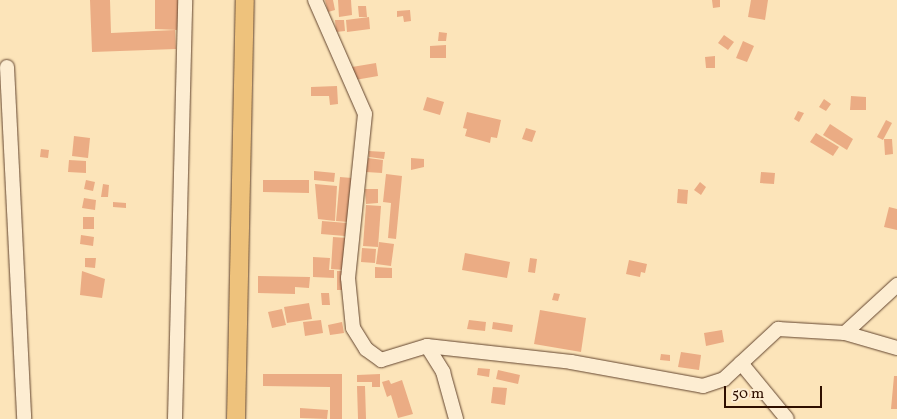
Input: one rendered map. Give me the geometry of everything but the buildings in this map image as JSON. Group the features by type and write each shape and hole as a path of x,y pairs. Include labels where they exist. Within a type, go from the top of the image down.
{"main road":[{"path":"236,419 245,0"}],"street":[{"path":"175,419 185,0"},
{"path":"315,0 366,114 348,278 353,328 366,349 381,360 427,346 571,362 702,386 724,379 778,328 845,332 897,348"},
{"path":"7,67 24,419"},
{"path":"845,332 897,285"},
{"path":"427,346 443,372 456,419"},
{"path":"740,363 787,419"}]}
